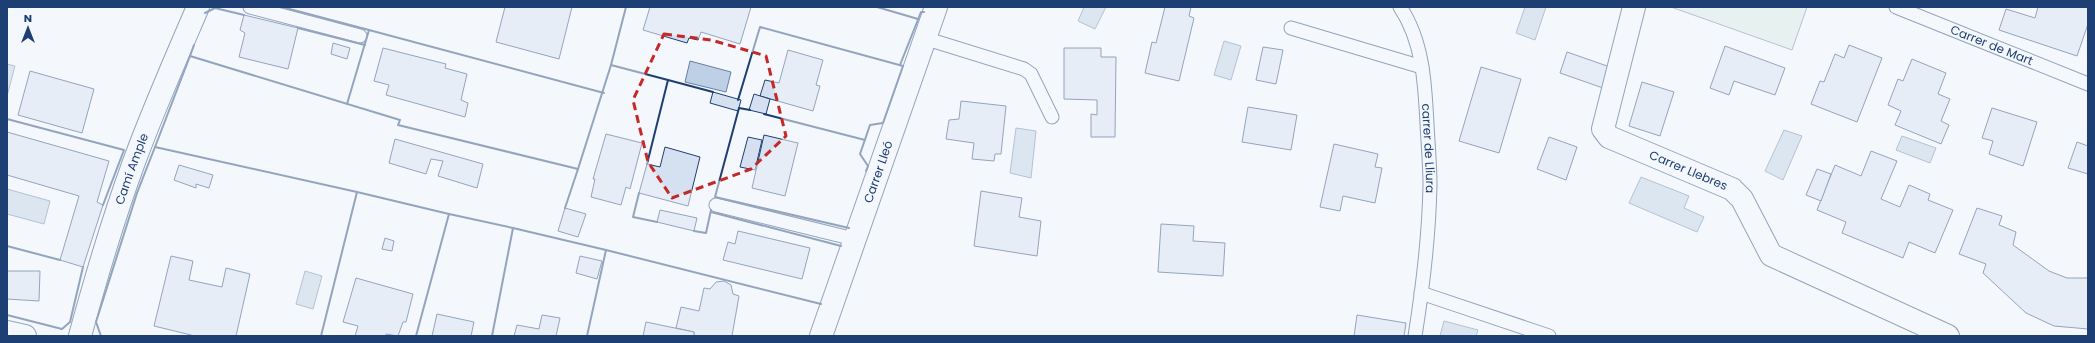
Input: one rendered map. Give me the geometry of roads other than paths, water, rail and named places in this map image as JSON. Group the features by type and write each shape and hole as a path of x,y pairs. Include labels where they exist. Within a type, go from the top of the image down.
{"street":[{"name":"Camí Ample","path":"80,336 102,255 134,160 198,7"},
{"name":"Carrer Lleó","path":"821,336 936,7"},
{"name":"Carrer Llebres","path":"1634,7 1603,129 1608,137 1732,189 1742,199 1771,255 1948,336"},
{"path":"7,332 25,336"}],"lane":[{"path":"250,7 360,36"},
{"name":"carrer de Lliura","path":"1400,7 1411,27 1422,67 1425,87 1430,184 1426,265 1415,336"},
{"name":"Carrer de Mart","path":"1896,7 2088,84"},
{"path":"1291,28 1422,67"},
{"path":"924,38 1024,69 1031,74 1052,117"},
{"path":"716,205 854,239"},
{"path":"1422,293 1549,336"}],"water":[{"path":"1084,7 1106,7 1095,29 1078,21"},
{"path":"1525,7 1546,7 1535,40 1516,33"},
{"path":"1224,41 1241,46 1231,80 1214,75"},
{"path":"690,61 731,72 726,92 685,82"},
{"path":"7,64 15,66 7,96"},
{"path":"1016,128 1036,131 1031,178 1010,173"},
{"path":"1784,130 1802,136 1783,180 1765,171"},
{"path":"1902,136 1936,148 1930,163 1896,150"},
{"path":"1641,177 1689,196 1684,208 1704,217 1697,232 1629,203"},
{"path":"7,189 50,201 44,224 7,214"},
{"path":"305,271 322,276 313,309 296,304"},
{"path":"1444,321 1478,330 1476,336 1440,336"}]}
